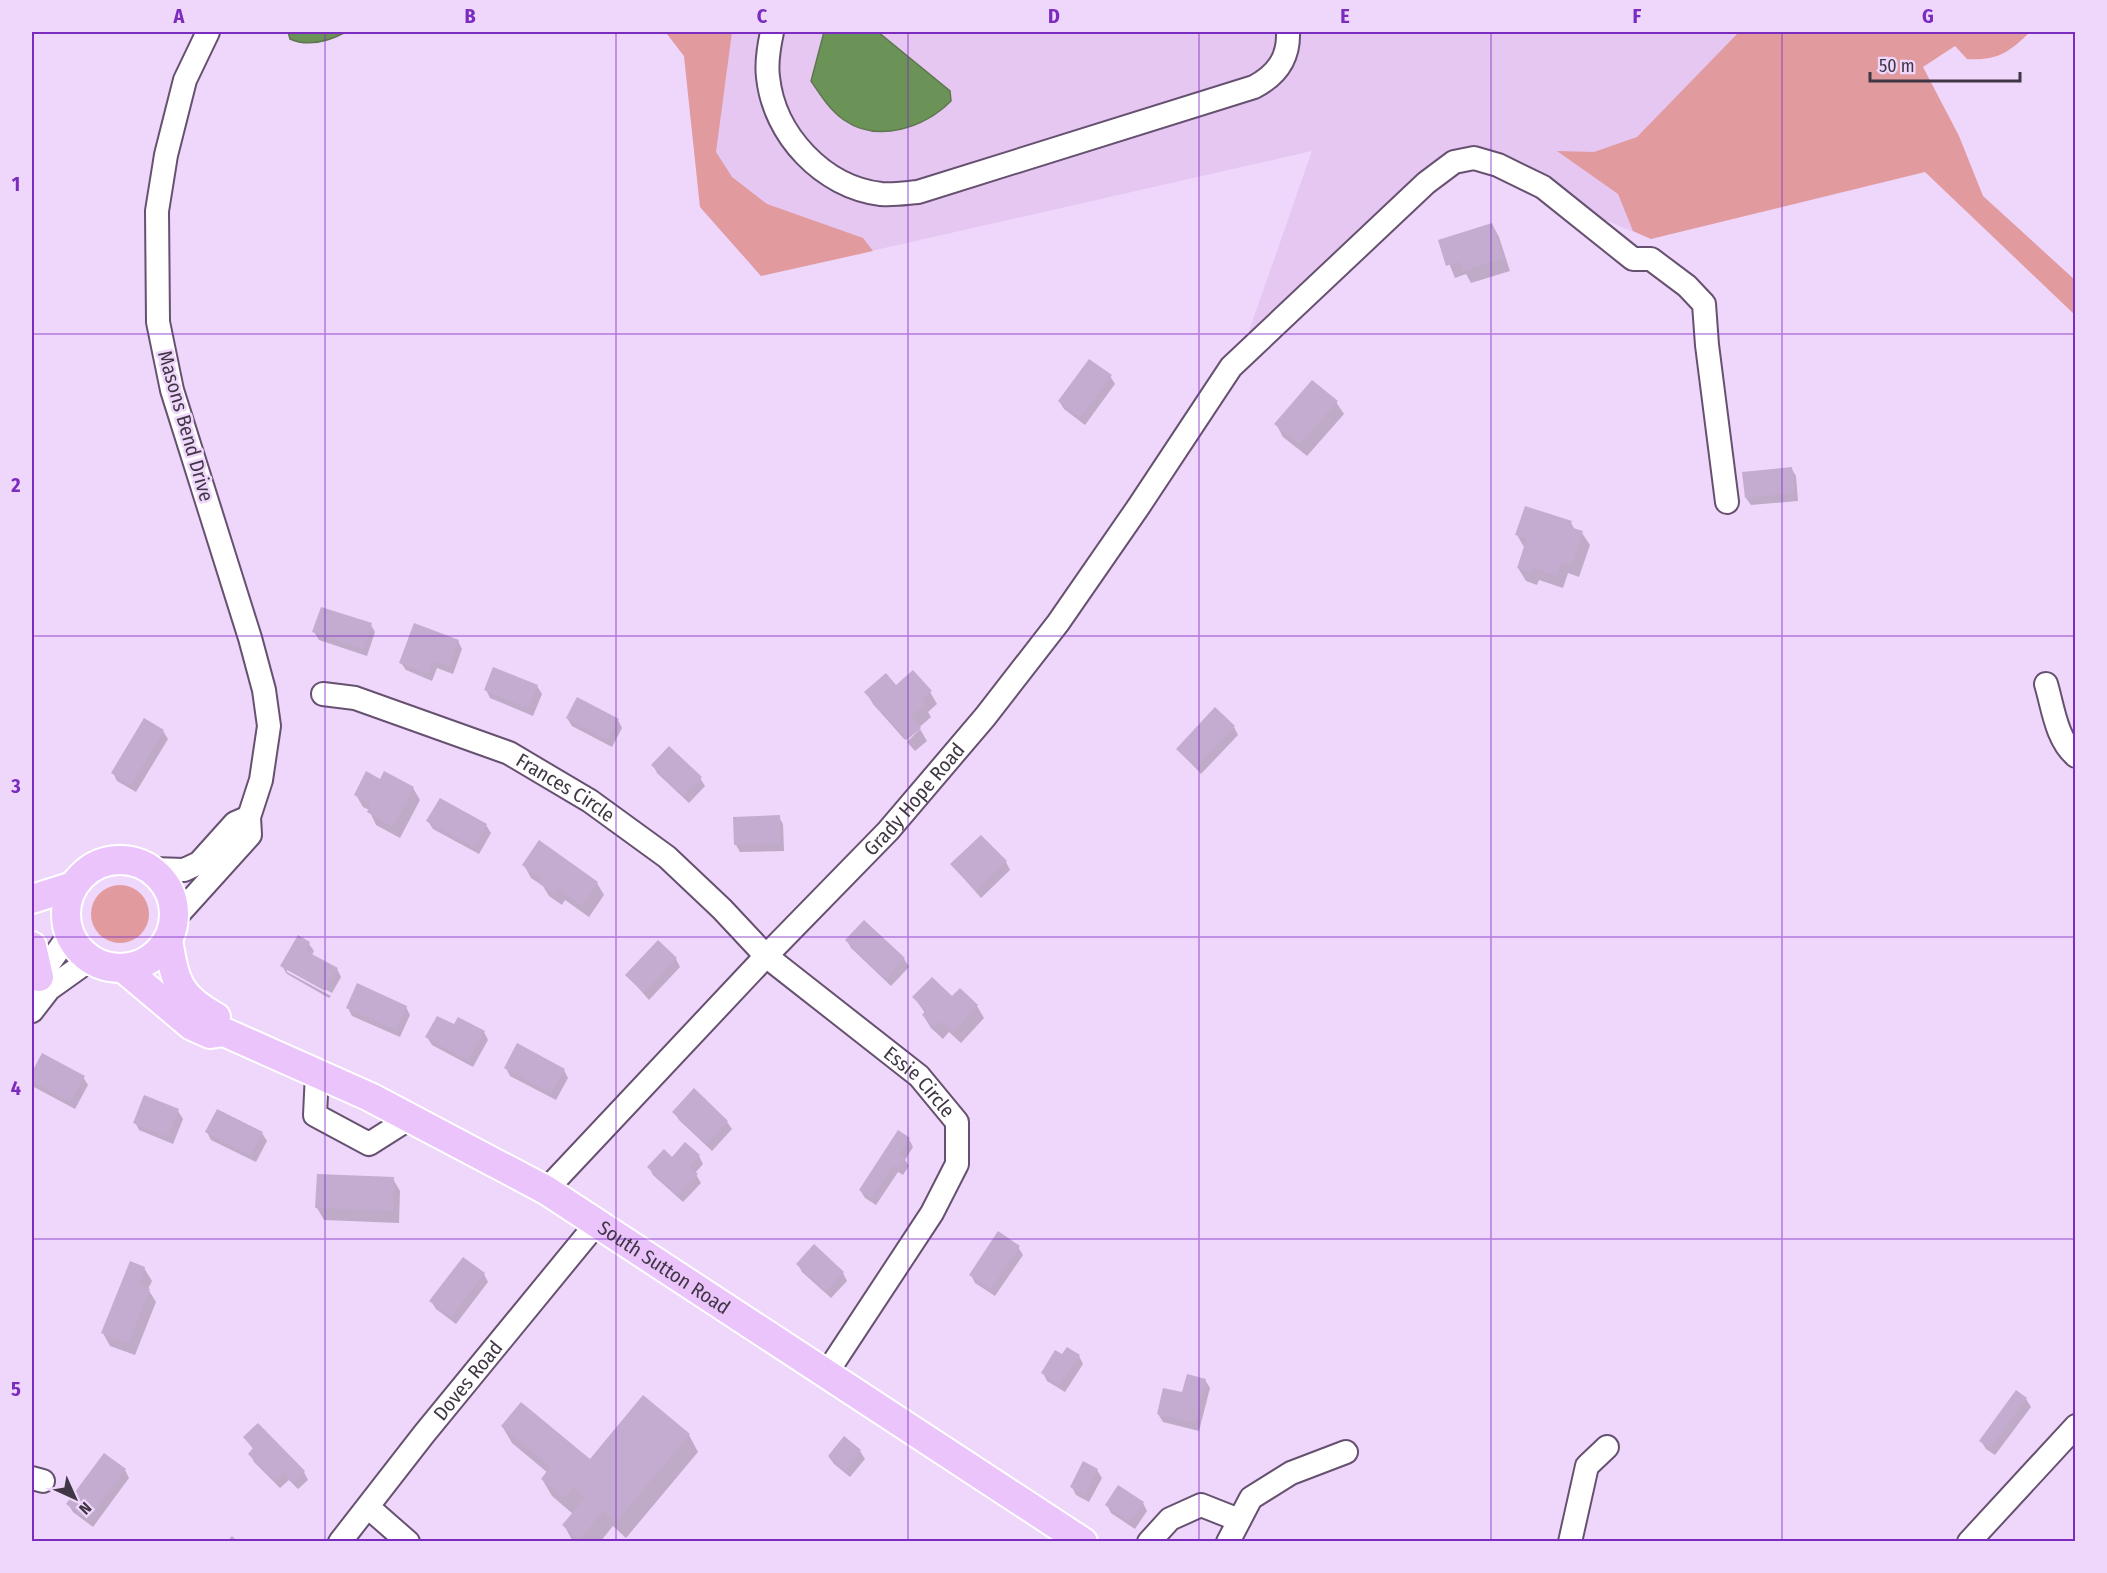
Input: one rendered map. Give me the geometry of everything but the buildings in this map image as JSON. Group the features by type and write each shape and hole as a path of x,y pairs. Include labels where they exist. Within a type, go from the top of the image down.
{"main road":[{"path":"118,859 136,861 153,870 166,883 173,900 171,929 157,955 141,964 123,968 106,966 91,959 78,949 68,929 68,898 73,886 85,872 100,863 118,859"},
{"path":"32,899 73,886"},
{"path":"32,916 68,929"},
{"name":"South Sutton Road","path":"171,929 175,981 189,998 218,1019 224,1032"},
{"path":"32,946 35,982"},
{"name":"South Sutton Road","path":"123,968 192,1026 210,1034 224,1032 317,1073 410,1118 546,1190 826,1374 1066,1537"}],"street":[{"name":"Masons Bend Drive","path":"171,929 250,835 249,817 261,780 269,726 264,690 250,638 172,390 158,322 157,211 165,156 185,80 208,32"},
{"path":"772,32 768,77 776,109 792,139 808,158 828,175 861,190 882,194 918,192 1254,87 1268,80 1278,70 1285,56 1288,32"},
{"name":"Grady Hope Road","path":"546,1190 766,956 888,831 985,717 1058,623 1231,367 1426,183 1454,162 1474,158 1497,165 1543,187 1582,216 1620,250 1633,259 1651,259 1687,286 1704,304 1718,443 1727,502"},
{"path":"2046,684 2058,729 2068,750 2076,756"},
{"name":"Frances Circle","path":"323,694 355,698 509,753 590,801 667,857 722,909 766,956"},
{"path":"153,870 184,870 199,863 235,823 249,817"},
{"path":"35,982 68,929"},
{"name":"Essie Circle","path":"766,956 919,1076 957,1122 957,1164 937,1203 826,1374"},
{"path":"32,1011 50,989 91,959"},
{"path":"317,1073 315,1115 369,1144 410,1118"},
{"name":"Doves Road","path":"340,1542 424,1434 597,1223"},
{"path":"1969,1542 2076,1426"},
{"path":"1570,1542 1587,1466 1607,1448"},
{"path":"1228,1542 1251,1498 1281,1479 1346,1452"},
{"path":"1149,1542 1170,1518 1201,1505 1239,1520"},
{"path":"368,1507 408,1542"}],"shaded area":[{"path":"288,32 346,32 326,40 304,43 290,39"},
{"path":"650,32 1956,32 1651,239 1448,155 1242,351 1312,151 761,276 700,207 684,56 667,34"},
{"path":"650,32 732,32 716,152 732,177 767,204 863,238 873,251 761,276 700,207 684,56 667,34"},
{"path":"824,32 878,32 950,91 951,101 928,118 900,129 871,131 844,120 830,107 811,81"},
{"path":"1739,32 2030,32 2009,50 1995,57 1967,59 1955,46 1923,67 1959,136 1983,196 2075,280 2075,315 1925,172 1651,239 1633,231 1618,194 1557,151 1594,152 1637,137"},
{"path":"114,885 126,885 141,893 149,908 149,920 141,935 126,943 114,943 99,935 91,920 91,908 99,893"}]}
